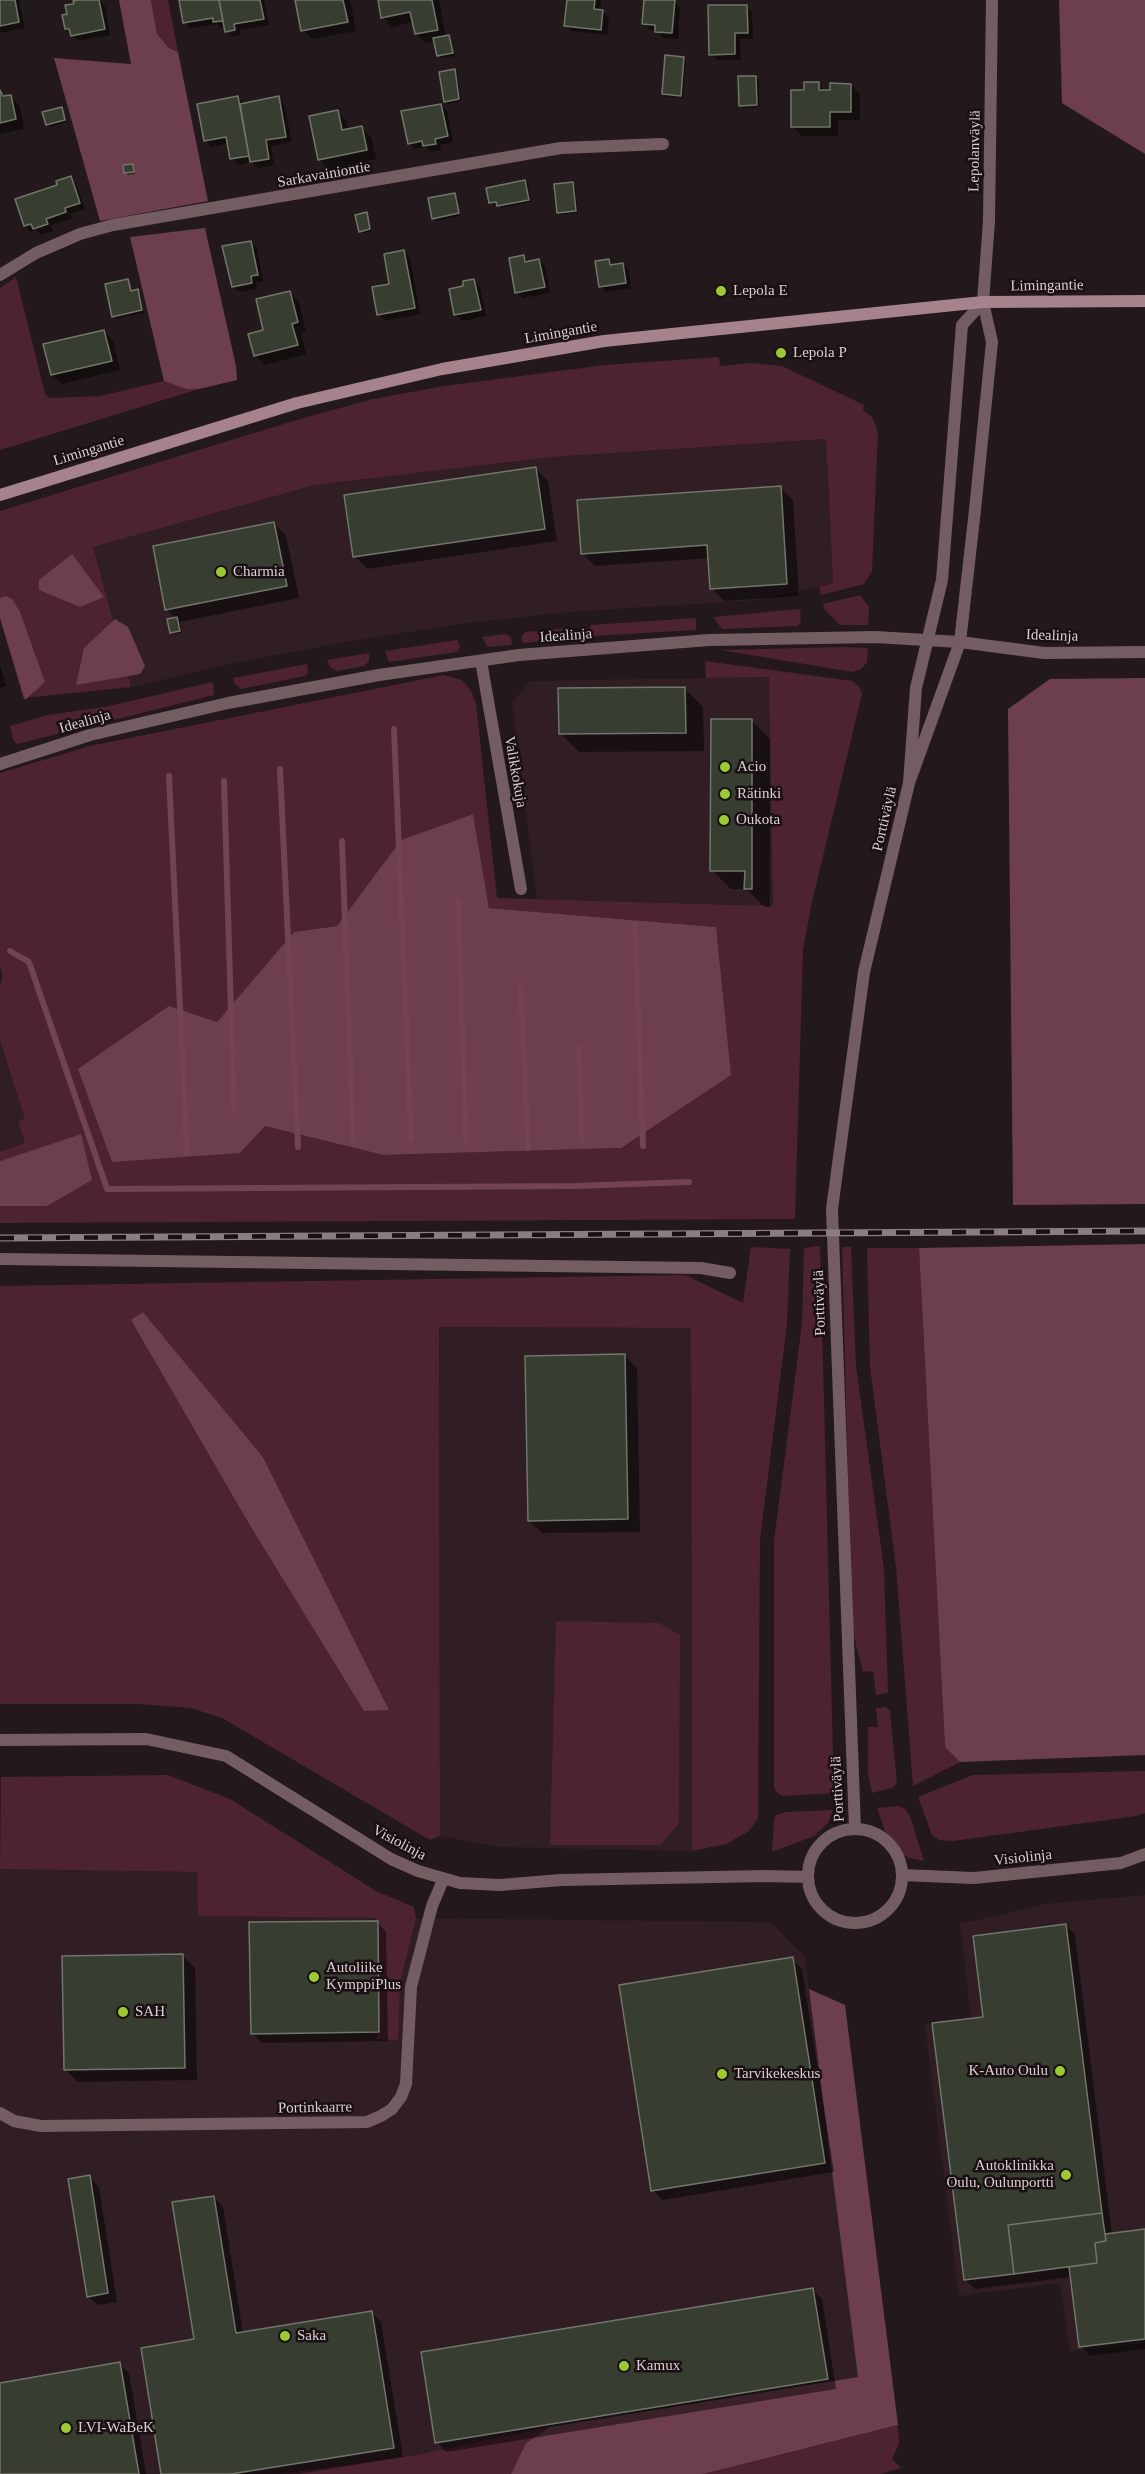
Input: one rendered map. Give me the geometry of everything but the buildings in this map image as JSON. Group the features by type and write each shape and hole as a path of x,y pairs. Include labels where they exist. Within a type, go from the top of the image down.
{"main road":[{"name":"Limingantie","path":"0,495 297,403 442,369 604,341 982,302 1145,301"}],"street":[{"name":"Lepolanväylä","path":"982,302 989,221 992,0"},
{"name":"Sarkavainiontie","path":"0,275 36,253 80,234 113,225 561,148 663,144"},
{"name":"Porttiväylä","path":"909,783 916,688 942,580 962,325 982,302"},
{"name":"Porttiväylä","path":"855,1829 832,1209 864,972 909,783 960,642 992,342 982,302"},
{"name":"Idealinja","path":"0,764 90,735 228,703 380,675 519,655 709,640 875,637 960,642 1044,653 1145,652"},
{"name":"Valikkokuja","path":"481,661 520,889"},
{"path":"0,1259 701,1268 730,1274"},
{"name":"Visiolinja","path":"0,1740 146,1739 226,1756 391,1859 443,1880 460,1883 500,1885 573,1880 808,1877"},
{"path":"855,1829 873,1833 888,1842 898,1858 902,1875 901,1887 889,1908 868,1921 856,1923 844,1922 823,1910 815,1900 808,1877 815,1853 822,1843 832,1836 855,1829"},
{"name":"Visiolinja","path":"902,1875 974,1878 1120,1863 1145,1854"},
{"name":"Portinkaarre","path":"0,2113 14,2121 41,2126 367,2122 381,2116 392,2109 401,2097 406,2084 411,1987 432,1906 443,1880"}],"shaded area":[{"path":"119,0 151,0 157,34 169,48 178,52 208,201 100,221 54,58 131,64"},
{"path":"151,0 168,0 178,52 169,48 157,34"},
{"path":"1059,0 1145,0 1145,154 1062,103"},
{"path":"205,228 236,366 237,380 199,389 186,389 164,381 130,237"},
{"path":"16,277 45,394 50,398 100,396 164,381 186,389 199,389 0,450 0,288"},
{"path":"719,357 720,366 751,363 782,366 864,405 863,410 873,418 878,432 872,571 864,584 821,595 819,587 833,583 826,439 552,457 315,485 93,547 131,687 23,698 0,618 0,511 300,419 373,399 444,386 605,365"},
{"path":"826,439 833,584 758,600 569,612 459,624 238,662 131,687 92,547 315,485 552,457"},
{"path":"72,554 104,597 80,607 39,590 39,580"},
{"path":"860,595 869,607 868,625 840,625 824,609 823,604"},
{"path":"6,596 12,599 20,612 45,682 25,700 0,618 0,598"},
{"path":"800,609 801,621 798,626 722,629 713,617"},
{"path":"696,618 696,630 594,636 590,628 591,625"},
{"path":"115,619 128,627 145,666 140,674 76,685 84,648"},
{"path":"569,628 569,633 564,639 523,643 521,637 525,632"},
{"path":"505,634 511,637 512,645 488,647 482,637"},
{"path":"457,640 460,646 457,652 389,662 385,651"},
{"path":"868,648 867,662 861,669 853,672 721,650"},
{"path":"369,653 369,661 364,666 337,671 330,667 327,660"},
{"path":"705,661 853,681 862,694 811,906 803,950 795,1219 0,1223 0,1206 47,1206 81,1134 0,1161 0,1152 25,1143 18,1121 25,1119 0,1040 2,976 0,964 0,773 90,746 444,675 462,680 471,691 476,704 497,898 773,906 769,677 706,678","holes":["473,814 489,908 716,927 621,1148 383,1155 265,1126 169,1006 217,1022 294,932 337,926 401,840"]},
{"path":"307,664 308,673 305,676 241,689 234,683 233,678"},
{"path":"769,677 773,906 537,899 512,703 530,681"},
{"path":"1145,678 1145,1204 1013,1205 1008,709 1050,679"},
{"path":"213,682 214,695 17,744 13,740 10,726 48,715 105,707"},
{"path":"473,814 489,908 716,927 731,1075 621,1148 383,1155 265,1126 240,1153 112,1162 78,1069 169,1006 217,1022 294,932 337,926 401,840"},
{"path":"0,1026 69,1138 0,1161"},
{"path":"81,1134 92,1180 47,1206 0,1206 0,1161"},
{"path":"1145,1244 1145,1755 960,1762 945,1747 919,1248"},
{"path":"820,1246 834,1793 783,1796 777,1793 774,1787 774,1541 802,1324 804,1248"},
{"path":"751,1247 790,1249 787,1324 760,1540 758,1818 749,1831 726,1844 692,1851 691,1328 439,1327 440,1836 430,1840 222,1718 191,1708 139,1704 0,1704 0,1286 685,1275 743,1303","holes":["143,1312 263,1457 389,1710 131,1321"]},
{"path":"842,1247 851,1247 856,1366 884,1569 888,1693 876,1695 873,1671 863,1672 852,1629"},
{"path":"867,1248 919,1248 945,1747 960,1762 913,1786 896,1567 870,1367"},
{"path":"143,1312 263,1457 389,1710 364,1711 248,1522 131,1320"},
{"path":"439,1327 691,1328 692,1851 500,1847 440,1836"},
{"path":"556,1621 659,1623 680,1635 679,1823 661,1845 550,1845"},
{"path":"885,1707 890,1710 897,1783 892,1788 872,1793 868,1774 868,1727 878,1727 876,1708"},
{"path":"1145,1771 1145,1813 953,1841 939,1840 932,1835 918,1797 973,1775"},
{"path":"168,1775 230,1799 376,1891 414,1907 416,1918 400,1983 398,2040 376,2039 379,2032 377,1918 198,1916 197,1872 0,1869 1,1777"},
{"path":"899,1806 905,1809 910,1816 924,1861 909,1858 897,1850 887,1837 877,1808"},
{"path":"833,1810 828,1823 814,1836 772,1852 776,1815 786,1812"},
{"path":"0,1869 197,1872 199,1916 771,1922 805,1957 859,2377 551,2427 416,2455 278,2474 0,2474"},
{"path":"1145,1895 1145,2343 1070,2351 1060,2283 959,2296 925,2025 971,2018 960,1924 1045,1904"},
{"path":"809,1989 845,2005 898,2425 703,2474 511,2474 526,2443 550,2427 858,2377"},
{"path":"898,2425 899,2443 892,2459 901,2468 880,2474 703,2474"},
{"path":"550,2427 526,2443 511,2474 278,2474 416,2455"}],"waterway":[{"path":"394,729 411,1139"},
{"path":"280,769 298,1147"},
{"path":"169,776 187,1153"},
{"path":"224,781 234,1109"},
{"path":"342,841 353,1140"},
{"path":"458,902 466,1141"},
{"path":"635,924 643,1146"},
{"path":"10,951 29,962 107,1189 575,1186 689,1182"},
{"path":"521,989 528,1148"},
{"path":"579,1048 582,1141"}],"railway":[{"path":"0,1238 1145,1231"}],"place":[{"name":"Lepola E","path":"721,291"},
{"name":"Lepola P","path":"781,353"},
{"name":"Charmia","path":"221,572"},
{"name":"Acio","path":"725,767"},
{"name":"Rätinki","path":"725,794"},
{"name":"Oukota","path":"724,820"},
{"name":"Autoliike KymppiPlus","path":"314,1977"},
{"name":"SAH","path":"123,2012"},
{"name":"K-Auto Oulu","path":"1060,2071"},
{"name":"Tarvikekeskus","path":"722,2074"},
{"name":"Autoklinikka Oulu, Oulunportti","path":"1066,2175"},
{"name":"Saka","path":"285,2336"},
{"name":"Kamux","path":"624,2366"},
{"name":"LVI-WaBeK","path":"66,2428"}]}
